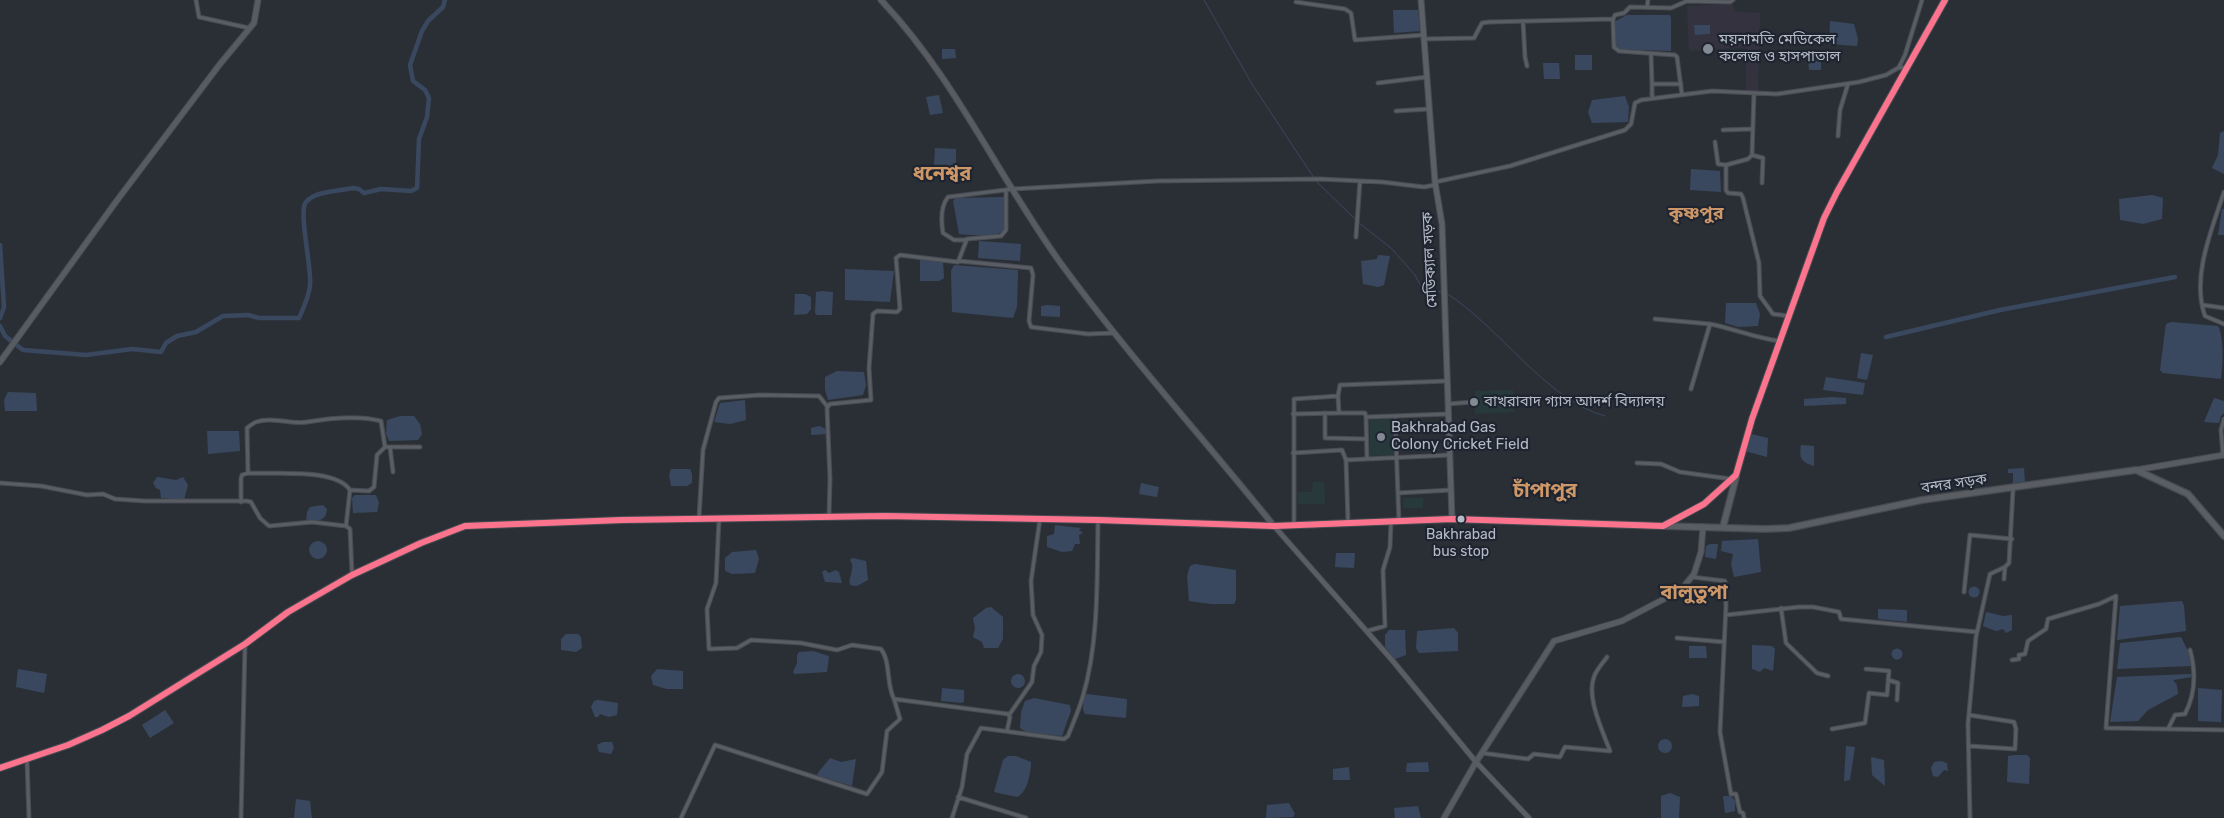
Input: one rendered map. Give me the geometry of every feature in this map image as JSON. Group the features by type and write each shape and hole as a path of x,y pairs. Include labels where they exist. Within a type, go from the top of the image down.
{"highway":[{"path":"1724,527 1734,477 1752,419 1782,341 1810,253 1832,201 1945,0"},
{"path":"2136,470 2188,494 2224,536"},
{"name":"বন্দর সড়ক","path":"0,768 68,745 129,716 245,644 288,612 352,575 421,543 465,526 829,516 1098,520 1274,526 1452,519 1765,529 1795,527 1922,500 2136,470"},
{"path":"1663,526 1704,504 1734,477"}],"main road":[{"path":"0,362 124,191 254,22 258,0"},
{"path":"881,0 922,46 1012,189 1062,264 1115,332 1274,526"},
{"name":"মেডিক্যাল সড়ক","path":"1421,0 1435,184 1442,224 1452,519"},
{"path":"2136,470 2224,455"},
{"path":"1444,818 1476,762 1554,641 1622,621 1681,590 1692,577 1701,552 1703,527"}],"street":[{"path":"196,0 198,16 249,29"},
{"path":"1647,7 1648,0"},
{"path":"1682,95 1677,57 1675,55 1616,49 1613,19 1615,15 1624,12 1630,7 1671,8 1687,1 1730,2 1733,0"},
{"path":"1898,68 1905,55 1922,0"},
{"path":"1296,2 1345,9 1351,13 1355,40 1424,36 1471,39 1476,37 1482,24 1613,19"},
{"path":"1524,21 1524,57 1527,66"},
{"path":"1651,54 1652,98"},
{"path":"1006,192 1005,233 998,237 969,238 965,240 954,240 943,233 941,217 943,203 948,198 1006,192 1012,189 1157,181 1308,180 1360,181 1424,187 1510,166 1627,128 1631,124 1635,103 1652,98 1712,91 1777,94 1848,84 1886,75 1898,68 1908,67"},
{"path":"1378,83 1427,77"},
{"path":"1652,84 1681,84"},
{"path":"1838,136 1840,110 1848,84"},
{"path":"1715,142 1718,164 1726,165 1748,159 1752,155 1751,129 1754,93"},
{"path":"1396,111 1430,109"},
{"path":"1723,130 1751,129"},
{"path":"1752,155 1763,158 1762,183"},
{"path":"1726,165 1727,192 1741,194 1746,208 1759,264 1760,296 1773,314 1789,316"},
{"path":"1356,237 1356,215 1360,181"},
{"path":"2224,192 2204,260 2203,305 2208,319 2224,324"},
{"path":"959,261 965,240"},
{"path":"828,406 871,400 869,368 873,314 877,311 897,312 900,308 896,265 897,255 1031,268 1033,274 1029,321 1031,328 1088,334 1115,332"},
{"path":"2203,305 2224,308"},
{"path":"1655,319 1710,324 1740,330 1756,338 1782,341"},
{"path":"1691,390 1710,324"},
{"path":"1339,413 1338,396 1340,385 1448,381"},
{"path":"699,519 703,450 716,402 719,398 804,395 819,396 828,406 829,516"},
{"path":"1294,525 1293,401 1295,398 1338,396"},
{"path":"1448,404 1472,402"},
{"path":"1325,413 1326,439 1366,440"},
{"path":"1293,414 1364,413 1366,417 1367,459"},
{"path":"1366,417 1449,414"},
{"path":"1396,416 1399,522"},
{"path":"248,473 246,434 247,428 255,422 307,422 314,419 341,418 380,420 382,422 385,447"},
{"path":"2224,419 2221,430 2224,455"},
{"path":"350,490 372,490 377,454 385,447 420,447"},
{"path":"390,447 393,472"},
{"path":"1294,453 1342,450 1346,460 1348,524"},
{"path":"1346,460 1450,455"},
{"path":"1637,463 1661,464 1676,472 1734,477"},
{"path":"241,502 241,478 242,475 248,473 292,472 329,477 344,482 350,490 346,526"},
{"path":"0,483 41,486 88,495 103,494 115,498 146,501 251,502 260,518 269,526 312,522 346,526 350,529 352,575"},
{"path":"1970,818 1969,715 1977,632 1990,574 2009,563 2012,539 2013,488"},
{"path":"1398,494 1452,490"},
{"path":"681,818 715,745 867,794 882,772 887,731 900,719 890,692 886,657 881,649 852,646 828,650 802,643 751,640 737,648 708,649 708,609 716,583 719,519"},
{"path":"1007,731 1009,714 1032,682 1034,666 1041,652 1042,635 1033,615 1031,581 1040,519"},
{"path":"952,818 962,787 967,754 977,732 983,728 1064,738 1068,736 1083,696 1091,649 1096,595 1098,520"},
{"path":"1366,631 1385,626 1383,570 1390,547 1391,522"},
{"path":"1274,526 1366,631 1476,762 1529,818"},
{"path":"1964,592 1970,535 2012,539"},
{"path":"2004,579 2005,567"},
{"path":"1692,577 1725,581 1726,615 1720,732 1731,794 1736,794 1740,812 1743,813 1744,818"},
{"path":"2012,660 2019,660 2019,655 2025,654 2028,641 2046,629 2048,619 2099,604 2116,596 2106,728 2224,730"},
{"path":"1726,615 1781,608 1812,607 1840,612 1841,619 1977,632"},
{"path":"1781,608 1786,643 1817,673 1828,676"},
{"path":"1677,638 1724,642"},
{"path":"241,818 245,644"},
{"path":"2168,729 2174,715 2185,714 2192,695 2195,670 2190,650"},
{"path":"1482,753 1528,759 1534,754 1560,757 1565,746 1610,751 1595,711 1593,691 1593,677 1607,657"},
{"path":"1832,729 1865,723 1869,692 1887,695 1888,671 1866,668"},
{"path":"1888,680 1898,682 1898,700"},
{"path":"894,699 1009,714"},
{"path":"1969,715 2014,722 2016,749 1969,746"},
{"path":"27,760 29,818"},
{"path":"958,797 1026,818"}],"shaded area":[{"name":"ময়নামতি মেডিকেল কলেজ ও হাসপাতাল","path":"1733,4 1735,12 1760,13 1758,92 1746,91 1746,47 1689,51 1687,6"},
{"path":"1513,390 1514,412 1475,414 1475,391"},
{"name":"Bakhrabad Gas Colony Cricket Field","path":"1369,418 1393,418 1394,455 1370,456"},
{"path":"1313,482 1324,482 1325,504 1298,504 1297,492 1312,492"},
{"path":"1403,498 1423,498 1423,508 1403,508"}],"water":[{"path":"1393,10 1418,10 1420,31 1394,33"},
{"path":"1627,15 1670,15 1671,51 1614,49 1612,23"},
{"path":"1830,21 1854,24 1858,39 1857,46 1829,44"},
{"path":"1694,25 1710,25 1710,34 1695,35"},
{"path":"942,49 955,49 956,58 942,59"},
{"path":"1575,55 1592,55 1592,70 1575,70"},
{"path":"1808,58 1821,58 1821,70 1809,70"},
{"path":"1543,63 1559,63 1560,79 1544,79"},
{"path":"939,95 943,113 930,115 926,97"},
{"path":"1625,96 1629,107 1628,122 1592,123 1588,112 1592,100"},
{"path":"2224,131 2224,174 2212,168 2218,155 2220,133"},
{"path":"935,148 956,149 956,167 934,166"},
{"path":"1691,169 1720,171 1721,192 1690,190"},
{"path":"2152,195 2163,198 2162,219 2143,224 2120,220 2119,199"},
{"path":"1004,197 1004,231 988,235 959,234 953,201 956,198"},
{"path":"2222,209 2224,209 2224,235 2218,235"},
{"path":"979,241 1021,244 1020,261 978,258"},
{"path":"1378,255 1390,256 1384,285 1378,287 1363,284 1361,261 1377,259"},
{"path":"920,260 943,262 944,278 939,281 920,281"},
{"path":"954,265 1018,270 1017,307 1013,318 952,312 951,271"},
{"path":"845,269 894,271 890,302 845,300"},
{"path":"816,292 833,292 832,315 817,315 815,313"},
{"path":"795,294 805,294 811,297 811,309 807,314 794,315"},
{"path":"1726,303 1756,303 1760,314 1758,326 1738,327 1725,323"},
{"path":"1041,306 1060,306 1060,317 1041,316"},
{"path":"2171,322 2218,326 2223,359 2221,379 2163,373 2160,370 2166,324"},
{"path":"1861,353 1873,355 1867,380 1857,378"},
{"path":"837,371 864,372 866,385 863,395 828,400 825,390 825,377"},
{"path":"1826,377 1865,383 1863,395 1823,390"},
{"path":"8,392 36,393 37,411 5,411 4,400"},
{"path":"1846,398 1846,404 1804,406 1804,399"},
{"path":"2214,398 2224,401 2224,413 2219,423 2204,422"},
{"path":"745,400 746,420 730,424 714,422 720,403"},
{"path":"400,416 414,416 420,424 422,434 418,440 389,441 386,434 387,420"},
{"path":"819,426 826,429 827,434 811,435 811,428"},
{"path":"207,431 239,431 240,451 208,454"},
{"path":"1751,434 1768,438 1767,457 1745,451"},
{"path":"1801,445 1814,446 1814,466 1802,459 1800,453"},
{"path":"2024,468 2025,482 2013,483 2013,473 2008,473 2008,469"},
{"path":"671,469 690,469 692,483 687,486 671,486 669,475"},
{"path":"157,477 176,480 183,477 188,485 184,500 161,498 160,490 153,483"},
{"path":"1141,483 1159,487 1157,497 1139,494"},
{"path":"355,495 376,495 379,503 377,512 353,513 352,498"},
{"path":"323,505 327,509 323,519 306,521 307,512 310,507"},
{"path":"1055,525 1081,528 1079,530 1083,533 1079,535 1080,544 1075,544 1072,551 1062,552 1047,547 1047,536 1054,534"},
{"path":"1758,539 1761,572 1734,577 1731,564 1733,554 1721,551 1722,541"},
{"path":"318,541 324,544 327,550 324,556 318,559 312,556 309,550 312,544"},
{"path":"1718,544 1716,559 1705,557 1706,546"},
{"path":"756,550 759,559 755,573 732,574 725,571 725,558 732,552"},
{"path":"1336,553 1355,553 1354,568 1335,567"},
{"path":"852,558 866,561 868,580 857,586 850,585 852,563 850,560"},
{"path":"1195,564 1236,570 1236,600 1234,604 1211,604 1189,601 1187,576 1190,566"},
{"path":"825,570 829,573 836,570 839,572 842,583 825,582 822,572"},
{"path":"1974,586 1980,592 1974,598 1968,592"},
{"path":"2182,601 2186,631 2117,640 2120,606"},
{"path":"991,607 1003,617 1003,639 998,648 984,648 982,642 973,637 975,628 973,618 986,608"},
{"path":"1878,609 1907,610 1907,622 1878,619"},
{"path":"1986,612 2003,616 2012,615 2012,630 2006,633 2003,629 1996,631 1983,626"},
{"path":"1454,628 1458,633 1458,651 1419,653 1416,648 1417,631"},
{"path":"1389,630 1405,630 1406,655 1395,659 1385,647 1385,635"},
{"path":"566,634 578,634 581,637 582,648 576,652 561,650 561,639"},
{"path":"2181,637 2188,651 2191,666 2117,669 2120,643"},
{"path":"1752,645 1772,646 1775,649 1773,671 1764,668 1760,672 1752,669"},
{"path":"1689,646 1706,646 1707,658 1689,658"},
{"path":"1897,648 1903,654 1897,660 1891,654"},
{"path":"813,651 829,656 827,672 795,674 793,672 799,652"},
{"path":"18,669 47,674 44,693 16,687"},
{"path":"657,669 683,671 683,689 667,689 653,685 651,676"},
{"path":"1015,674 1021,674 1025,681 1021,688 1015,688 1011,684 1011,678"},
{"path":"2191,674 2192,677 2173,680 2177,685 2178,694 2148,710 2138,721 2110,722 2117,677"},
{"path":"942,688 964,690 964,701 962,703 941,701"},
{"path":"2198,688 2222,690 2221,722 2198,721"},
{"path":"1087,694 1127,699 1126,718 1085,714 1083,709 1084,696"},
{"path":"1692,694 1699,696 1699,706 1682,707 1683,696"},
{"path":"1034,698 1070,705 1071,711 1062,736 1026,732 1020,728 1021,712 1025,701"},
{"path":"594,701 618,703 617,715 609,717 600,714 598,717 595,717 591,707"},
{"path":"165,710 174,723 150,738 142,725"},
{"path":"1665,739 1670,741 1672,746 1670,751 1665,753 1660,751 1658,746 1660,741"},
{"path":"603,742 612,742 614,748 611,754 599,752 597,745"},
{"path":"1846,746 1855,747 1850,780 1844,781"},
{"path":"2027,755 2030,758 2029,784 2007,782 2008,756"},
{"path":"1008,756 1016,756 1031,762 1026,787 1017,797 994,792 1003,760"},
{"path":"1871,757 1884,760 1885,786 1872,775"},
{"path":"830,758 841,762 856,759 852,786 818,776 817,774"},
{"path":"1941,761 1947,763 1948,771 1944,770 1938,777 1933,776 1931,768 1934,762"},
{"path":"1428,762 1429,772 1406,772 1407,763"},
{"path":"1349,767 1350,780 1333,780 1333,769"},
{"path":"1670,793 1680,797 1679,818 1661,818 1661,796"},
{"path":"1723,796 1731,796 1735,801 1735,811 1725,813"},
{"path":"296,799 310,801 312,818 294,818"},
{"path":"1289,803 1295,814 1293,817 1266,818 1267,805"},
{"path":"1418,806 1421,818 1395,818 1394,808"}],"waterway":[{"path":"0,326 5,336 23,350 86,355 132,349 161,352 166,343 177,336 196,332 223,316 248,315 259,318 299,318 310,285 304,228 304,207 306,202 310,198 321,194 353,188 359,189 364,193 381,189 411,191 417,188 419,139 427,117 429,98 425,90 413,81 410,65 422,31 428,21 443,7 445,0"},
{"path":"1204,0 1252,84 1314,178"},
{"path":"1316,181 1356,220"},
{"path":"1359,223 1391,248 1415,275 1423,290 1443,292"},
{"path":"0,245 4,307 0,318"},
{"path":"1886,337 2000,310 2175,277"},
{"path":"1446,293 1485,324 1523,361 1563,395 1584,408 1605,416"}],"transit line":[{"path":"0,768 68,745 129,716 245,644 288,612 352,575 421,543 465,526 622,520 885,516 1274,526 1452,519 1663,526 1704,504 1736,475 1752,419 1824,218 1945,0"}],"place":[{"name":"ময়নামতি মেডিকেল কলেজ ও হাসপাতাল","path":"1708,49"},
{"name":"বাখরাবাদ গ্যাস আদর্শ বিদ্যালয়","path":"1474,402"},
{"name":"Bakhrabad Gas Colony Cricket Field","path":"1381,437"},
{"name":"Bakhrabad bus stop","path":"1461,519"}],"district":[{"name":"ধনেশ্বর","path":"942,174"},
{"name":"কৃষ্ণপুর","path":"1696,214"},
{"name":"চাঁপাপুর","path":"1545,491"},
{"name":"বালুতুপা","path":"1694,593"}]}
